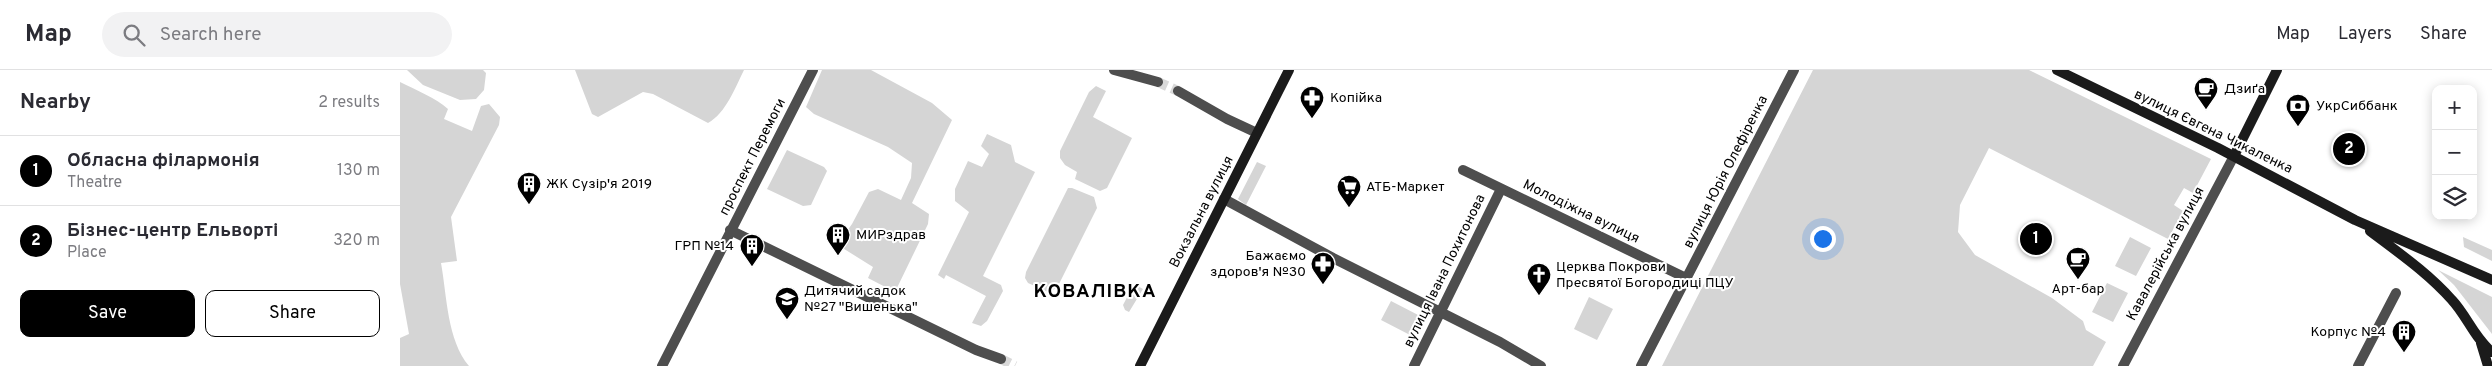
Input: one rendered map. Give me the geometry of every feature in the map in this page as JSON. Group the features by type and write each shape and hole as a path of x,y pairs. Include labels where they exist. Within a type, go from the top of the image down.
{"main road":[{"name":"Вокзальна вулиця","path":"1140,366 1289,70"},
{"name":"вулиця Євгена Чикаленка","path":"2057,70 2234,156 2355,220 2492,280"},
{"path":"2234,156 2276,70"},
{"name":"вулиця Євгена Чикаленка","path":"2355,220 2426,274 2454,302 2477,333 2482,344 2492,352"},
{"path":"2477,333 2488,366"}],"street":[{"name":"проспект Перемоги","path":"813,70 730,230 976,350 1001,359"},
{"path":"1114,70 1155,79 1158,82"},
{"name":"вулиця Юрія Олефіренка","path":"1641,366 1794,70"},
{"path":"1178,91 1257,133"},
{"name":"Кавалерійська вулиця","path":"2123,366 2234,156"},
{"name":"Молодіжна вулиця","path":"1463,170 1686,278"},
{"name":"вулиця Івана Похитонова","path":"1414,366 1501,188"},
{"path":"1224,199 1332,258 1500,342 1541,366"},
{"path":"662,366 730,230"},
{"path":"2358,366 2396,293"}],"shaded area":[{"path":"407,70 483,70 486,73 484,90 476,99 460,100 423,85"},
{"path":"575,70 744,70 725,107 708,123 653,94 643,92 598,117 592,114"},
{"path":"822,70 871,70 932,103 952,120 912,203 929,214 928,224 895,292 868,278 873,267 841,247 839,242 852,224 869,192 878,189 901,200 911,178 912,163 888,147 814,114 806,107"},
{"path":"1813,70 2029,70 2211,159 2193,193 2184,188 2174,205 2183,211 2168,239 1989,148 1960,205 1958,232 1975,255 2052,298 2083,321 2086,330 2106,342 2093,366 1662,366"},
{"path":"400,82 432,98 448,109 444,119 472,131 481,106 489,104 500,117 499,125 451,217 457,261 441,263 452,331 456,344 469,366 400,366 400,338 409,334 400,284"},
{"path":"1096,86 1106,91 1093,117 1132,138 1107,188 1100,191 1075,179 1077,172 1065,165 1060,158 1060,151 1089,92"},
{"path":"987,134 1011,145 1015,162 1035,172 983,276 1001,285 1003,291 987,321 981,326 972,323 986,296 946,275 944,279 938,275 969,212 955,201 955,189 968,161 982,167 989,154 981,146"},
{"path":"787,150 824,167 827,171 811,205 803,206 767,189"},
{"path":"1257,162 1266,166 1246,205 1238,199"},
{"path":"1068,188 1094,197 1097,208 1057,288 1048,292 1028,283 1025,278 1026,272"},
{"path":"2130,237 2151,248 2136,276 2115,266"},
{"path":"2463,237 2492,250 2492,261 2464,247"},
{"path":"2438,270 2492,297 2492,334 2454,285"},
{"path":"2107,283 2128,293 2113,322 2092,312"},
{"path":"1134,284 1143,289 1129,312 1125,310 1123,305"},
{"path":"1589,297 1613,309 1597,340 1574,329"},
{"path":"1391,301 1422,317 1412,336 1381,320"}],"tunnel":[{"path":"1158,82 1178,91"},
{"path":"1001,359 1015,366"}],"place":[{"name":"Дзиґа","path":"2206,110"},
{"name":"Копійка","path":"1312,119"},
{"name":"УкрСиббанк","path":"2298,127"},
{"name":"Бізнес-центр Ельворті","path":"2349,149"},
{"name":"ЖК Сузір'я 2019","path":"529,205"},
{"name":"АТБ-Маркет","path":"1349,208"},
{"name":"Обласна філармонія","path":"2036,239"},
{"name":"МИРздрав","path":"838,256"},
{"name":"ГРП №14","path":"752,267"},
{"name":"Арт-бар","path":"2078,280"},
{"name":"Бажаємо здоров'я №30","path":"1323,285"},
{"name":"Церква Покрови Пресвятої Богородиці ПЦУ","path":"1539,296"},
{"name":"Дитячий садок №27 \"Вишенька\"","path":"787,320"},
{"name":"Корпус №4","path":"2404,353"}],"district":[{"name":"КОВАЛІВКА","path":"1095,292"}]}
